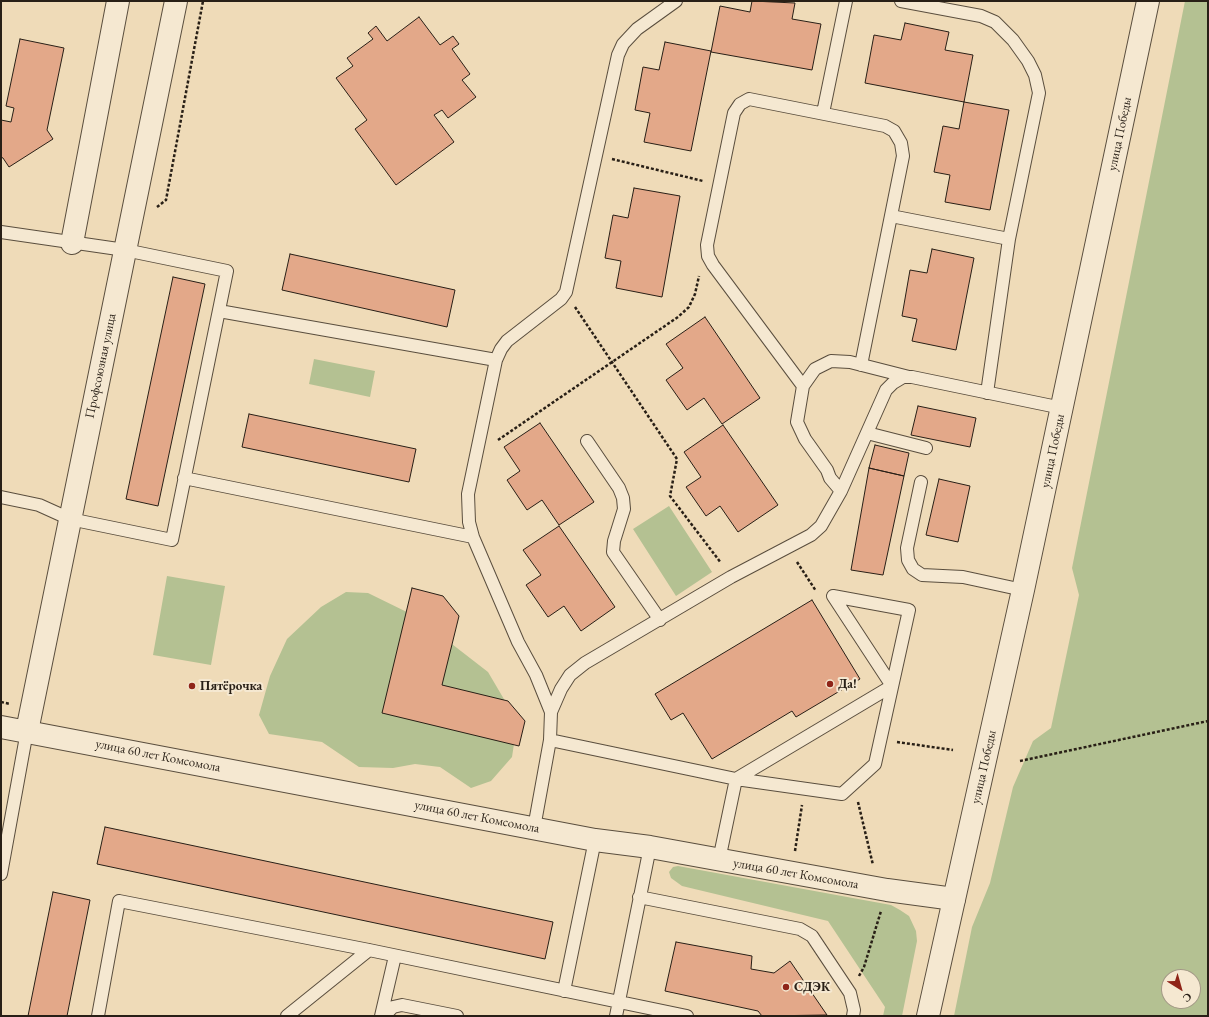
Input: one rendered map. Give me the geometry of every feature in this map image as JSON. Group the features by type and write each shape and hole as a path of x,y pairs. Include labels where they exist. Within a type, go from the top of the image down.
{"street":[{"path":"72,243 118,1"},
{"name":"Профсоюзная улица","path":"27,731 176,1"},
{"name":"улица Победы","path":"928,1016 1023,590 1148,1"},
{"name":"улица 60 лет Комсомола","path":"1,727 595,840 650,847 887,890 954,899"}],"lane":[{"path":"551,712 536,675 518,642 473,537 469,522 468,494 496,360 500,349 507,341 561,299 566,292 618,55 623,44 637,30 676,1"},
{"path":"823,114 846,1"},
{"path":"901,1 981,16 995,22 1013,40 1035,75 1039,93 1009,239 987,393"},
{"path":"803,386 713,265 708,256 707,245 734,113 740,104 749,98 886,126 894,131 900,143 903,156 861,365"},
{"path":"891,216 1009,239"},
{"path":"1,232 125,250 227,271 172,540 70,519 39,505 1,497"},
{"path":"219,311 496,360"},
{"path":"841,491 830,478 827,470 805,439 797,422 803,386 815,369 831,361 861,365 1062,408"},
{"path":"534,828 550,740 551,712 561,689 570,675 585,663 660,620 731,576 811,535 820,526 841,491 886,390 893,383 903,377 912,377"},
{"path":"867,433 926,448"},
{"path":"587,441 619,488 624,498 624,509 614,541 613,552 660,620"},
{"path":"184,478 473,537"},
{"path":"921,482 907,548 908,560 913,569 922,575 963,577 1023,590"},
{"path":"550,740 736,779 842,794 875,764 909,610 833,596"},
{"path":"833,596 892,686"},
{"path":"719,860 736,779 892,686"},
{"path":"1,874 27,731"},
{"path":"564,991 595,840"},
{"path":"616,1016 650,847"},
{"path":"639,897 800,928 812,936 850,993 854,1010 853,1016"},
{"path":"98,1016 119,901 369,950 618,1003 687,1016"},
{"path":"286,1016 369,950"},
{"path":"382,1016 395,956"},
{"path":"382,1016 393,1007 402,1004 457,1016"}],"path":[{"path":"153,209 166,200 203,1"},
{"path":"596,155 719,184"},
{"path":"476,455 678,317 689,307 695,294 707,245"},
{"path":"566,292 677,459 670,496 731,576"},
{"path":"788,547 817,593 833,596"},
{"path":"1020,761 1208,720"},
{"path":"880,739 953,750"},
{"path":"854,784 874,870"},
{"path":"795,851 805,789"},
{"path":"850,993 864,967 882,910"}],"green space":[{"path":"1185,1 1208,1 1208,1016 954,1016 972,927 990,883 1013,787 1033,741 1051,728 1079,595 1072,568"},
{"path":"314,359 375,371 370,397 309,384"},
{"path":"669,506 712,572 676,596 633,529"},
{"path":"167,576 225,586 211,665 153,655"},
{"path":"346,592 368,593 417,617 488,672 508,706 516,731 512,757 491,781 471,788 440,767 415,764 393,768 359,767 322,742 269,734 259,715 270,676 287,639 321,607"},
{"path":"678,866 891,905 909,916 916,931 917,941 902,1016 883,1016 885,1007 828,921 682,886 671,878 669,872 673,867"}],"building":[{"path":"752,1 795,3 792,19 821,24 812,70 711,52 720,6 750,12"},
{"path":"419,17 440,45 453,36 459,44 452,49 470,74 462,80 476,97 448,118 442,110 434,115 454,142 396,185 355,129 367,120 336,78 353,66 347,58 373,39 368,33 376,26 387,41"},
{"path":"905,23 949,32 945,50 973,55 964,102 865,83 874,35 901,40"},
{"path":"20,39 64,48 47,130 53,139 9,167 1,157 1,120 11,122 14,108 6,106"},
{"path":"665,42 711,51 691,151 644,142 650,113 635,110 643,67 659,70"},
{"path":"964,102 1009,110 990,210 945,202 950,175 934,172 943,126 959,129"},
{"path":"634,188 680,196 662,297 616,288 621,261 605,258 613,215 628,218"},
{"path":"932,249 974,258 956,350 912,341 917,319 902,316 910,270 927,273"},
{"path":"290,254 455,290 447,327 282,290"},
{"path":"173,277 205,284 158,506 126,499"},
{"path":"705,317 760,398 722,424 704,398 687,410 666,380 683,368 666,344"},
{"path":"918,406 976,418 970,447 911,435"},
{"path":"249,414 416,449 409,482 242,447"},
{"path":"540,423 594,502 559,525 542,500 527,510 507,480 520,471 504,447"},
{"path":"723,425 778,505 738,532 720,506 706,516 686,487 701,477 684,452"},
{"path":"875,445 909,453 904,476 869,468"},
{"path":"869,468 904,476 883,575 851,570"},
{"path":"939,479 970,486 958,542 926,535"},
{"path":"559,526 615,607 581,631 564,606 548,617 526,585 541,575 523,550"},
{"path":"412,588 443,596 459,616 442,685 508,701 525,721 519,746 382,713"},
{"path":"812,600 860,679 796,717 792,711 712,759 683,713 671,720 655,694"},
{"path":"105,827 553,922 545,959 97,864"},
{"path":"53,892 90,900 67,1016 28,1016"},
{"path":"676,942 752,956 751,969 774,973 790,961 827,1015 762,1016 758,1011 665,991"}],"place":[{"name":"Да!","path":"830,684"},
{"name":"Пятёрочка","path":"192,686"},
{"name":"СДЭК","path":"786,987"}]}
